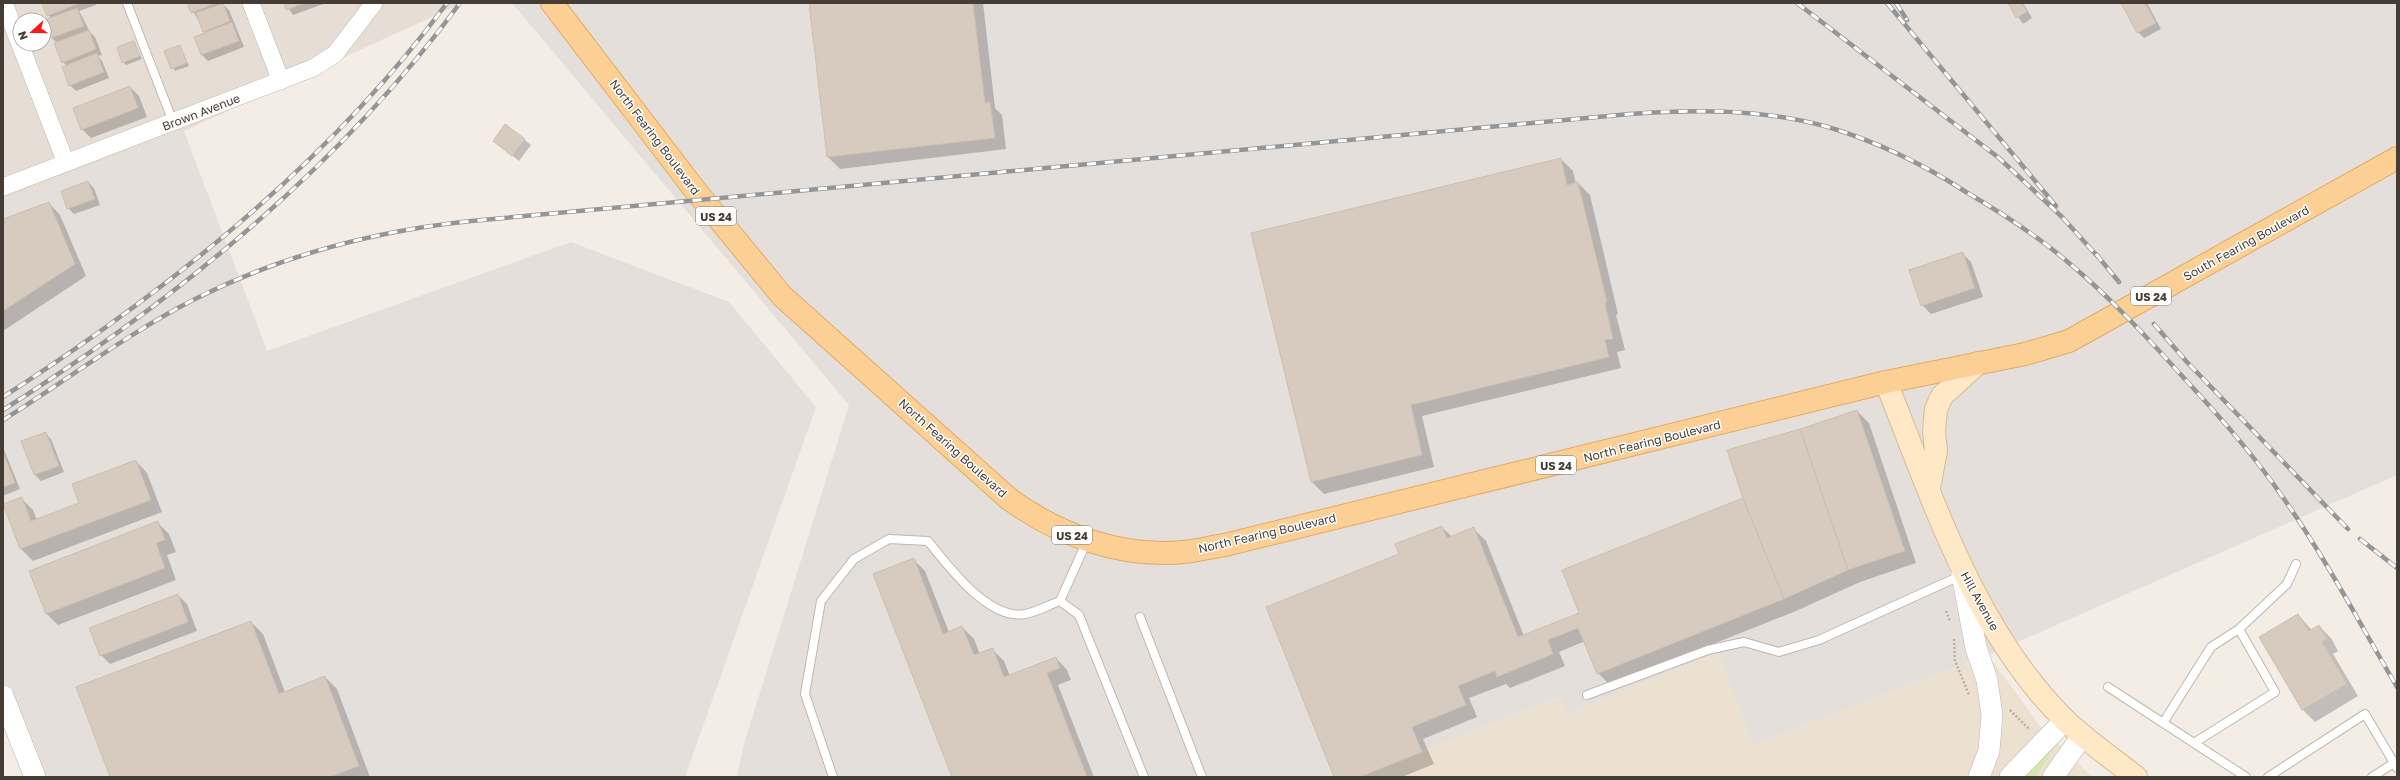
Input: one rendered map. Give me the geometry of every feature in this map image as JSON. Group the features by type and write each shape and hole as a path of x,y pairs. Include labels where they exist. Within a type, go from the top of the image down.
{"main road":[{"name":"North Fearing Boulevard","path":"552,3 695,190 782,296 1009,499 1059,530 1088,540 1120,548 1153,552 1183,552 1225,545 1886,382"},
{"name":"South Fearing Boulevard","path":"1886,382 2025,354 2070,341 2397,158"},
{"path":"1929,488 1936,451 1934,431 1936,409 1942,396 1978,363"},
{"name":"Hill Avenue","path":"1886,382 1962,571 1997,633 2037,688 2065,720 2136,777"}],"street":[{"path":"4,3 66,163"},
{"path":"250,3 281,81"},
{"name":"Brown Avenue","path":"3,187 313,68 335,54 374,3"},
{"path":"1962,571 1976,648 1988,680 1992,715 1989,751 1979,777"},
{"path":"3,696 8,723 35,777"},
{"path":"2010,777 2065,720"},
{"path":"2053,777 2083,734"}],"lane":[{"path":"128,3 173,122"},
{"path":"833,777 805,694 821,601 854,559 889,539 928,541 965,587 1004,613 1025,614 1060,601 1088,540"},
{"path":"2163,723 2211,647 2239,629 2288,584 2296,564"},
{"path":"1587,695 1708,650 1744,642 1779,652 1819,640 1962,571"},
{"path":"1060,601 1079,615 1144,777"},
{"path":"1140,617 1202,777"},
{"path":"2194,743 2275,692 2239,629"},
{"path":"2108,687 2246,777"},
{"path":"2268,777 2365,714 2396,766 2372,777"}],"shaded area":[{"path":"3,3 462,3 184,131 3,201"},
{"path":"512,3 2397,3 2397,475 1988,655 1753,745 1718,652 1567,715 1561,697 1356,777 737,777 744,744 849,405"},
{"path":"184,131 267,351 571,242 729,302 816,407 685,777 34,777 3,725 3,201"},
{"path":"1718,652 1753,745 1988,655 2040,726 2090,775 2095,777 1356,777 1562,697 1567,715"}],"green space":[{"path":"2048,751 2050,755 2035,777 2020,777"}],"building":[{"path":"42,3 80,3 52,14 52,12 45,12"},
{"path":"187,3 217,3 191,13"},
{"path":"223,3 230,21 203,32 196,13"},
{"path":"284,3 305,3 286,10"},
{"path":"809,3 973,3 985,103 990,102 995,138 827,157"},
{"path":"2008,3 2022,3 2027,12 2016,18"},
{"path":"2121,3 2145,3 2156,23 2137,33"},
{"path":"77,8 84,26 52,38 52,17"},
{"path":"232,22 239,41 201,55 194,37"},
{"path":"89,30 96,49 62,63 54,43"},
{"path":"134,41 140,56 122,63 117,47"},
{"path":"180,45 187,63 171,69 164,51"},
{"path":"97,53 104,72 69,86 62,67"},
{"path":"130,86 138,108 81,130 73,108"},
{"path":"505,124 525,139 512,156 493,141"},
{"path":"1561,158 1567,185 1578,182 1607,302 1605,303 1613,339 1605,340 1609,357 1411,405 1422,455 1311,482 1251,233"},
{"path":"88,181 95,199 67,209 61,191"},
{"path":"49,202 75,264 3,311 3,219"},
{"path":"1963,252 1975,288 1921,306 1909,270"},
{"path":"1857,410 1905,551 1848,570 1800,429"},
{"path":"1800,429 1848,570 1784,599 1743,498 1727,450"},
{"path":"46,432 59,466 34,475 21,441"},
{"path":"3,452 15,483 3,487"},
{"path":"136,460 151,500 20,549 3,504 22,497 31,521 79,503 72,484"},
{"path":"1743,498 1784,599 1597,674 1578,628 1548,640 1553,654 1497,677 1495,671 1458,686 1466,705 1412,727 1422,752 1360,777 1334,777 1266,607 1399,554 1395,544 1442,526 1447,538 1474,527 1518,637 1579,613 1562,570"},
{"path":"158,521 165,540 156,543 165,568 46,614 29,571"},
{"path":"914,558 943,634 962,626 974,655 993,648 1004,677 1056,657 1060,668 1047,673 1087,777 952,777 873,574"},
{"path":"178,594 188,622 100,656 89,628"},
{"path":"2298,614 2309,631 2319,625 2327,639 2322,642 2347,684 2302,710 2259,637"},
{"path":"251,621 279,694 325,676 359,766 330,777 110,777 76,687"}],"railway":[{"path":"3,397 126,313 185,268 243,220 298,170 351,117 401,61 447,3"},
{"path":"3,410 67,368 130,323 192,277 251,227 308,175 362,120 413,63 460,3"},
{"path":"1797,3 1999,158 2062,217 2099,258"},
{"path":"1887,3 2056,206"},
{"path":"1896,3 1907,20"},
{"path":"3,420 170,312 228,283 261,270 330,247 400,231 471,221 1630,114 1680,111 1754,114 1804,121 1828,127 1865,140 1917,163 2028,231 2079,272 2110,300 2154,346 2223,421 2261,467 2314,545 2397,687"},
{"path":"2096,254 2119,282"},
{"path":"2154,324 2186,361 2348,529"},
{"path":"2360,539 2397,568"}]}
